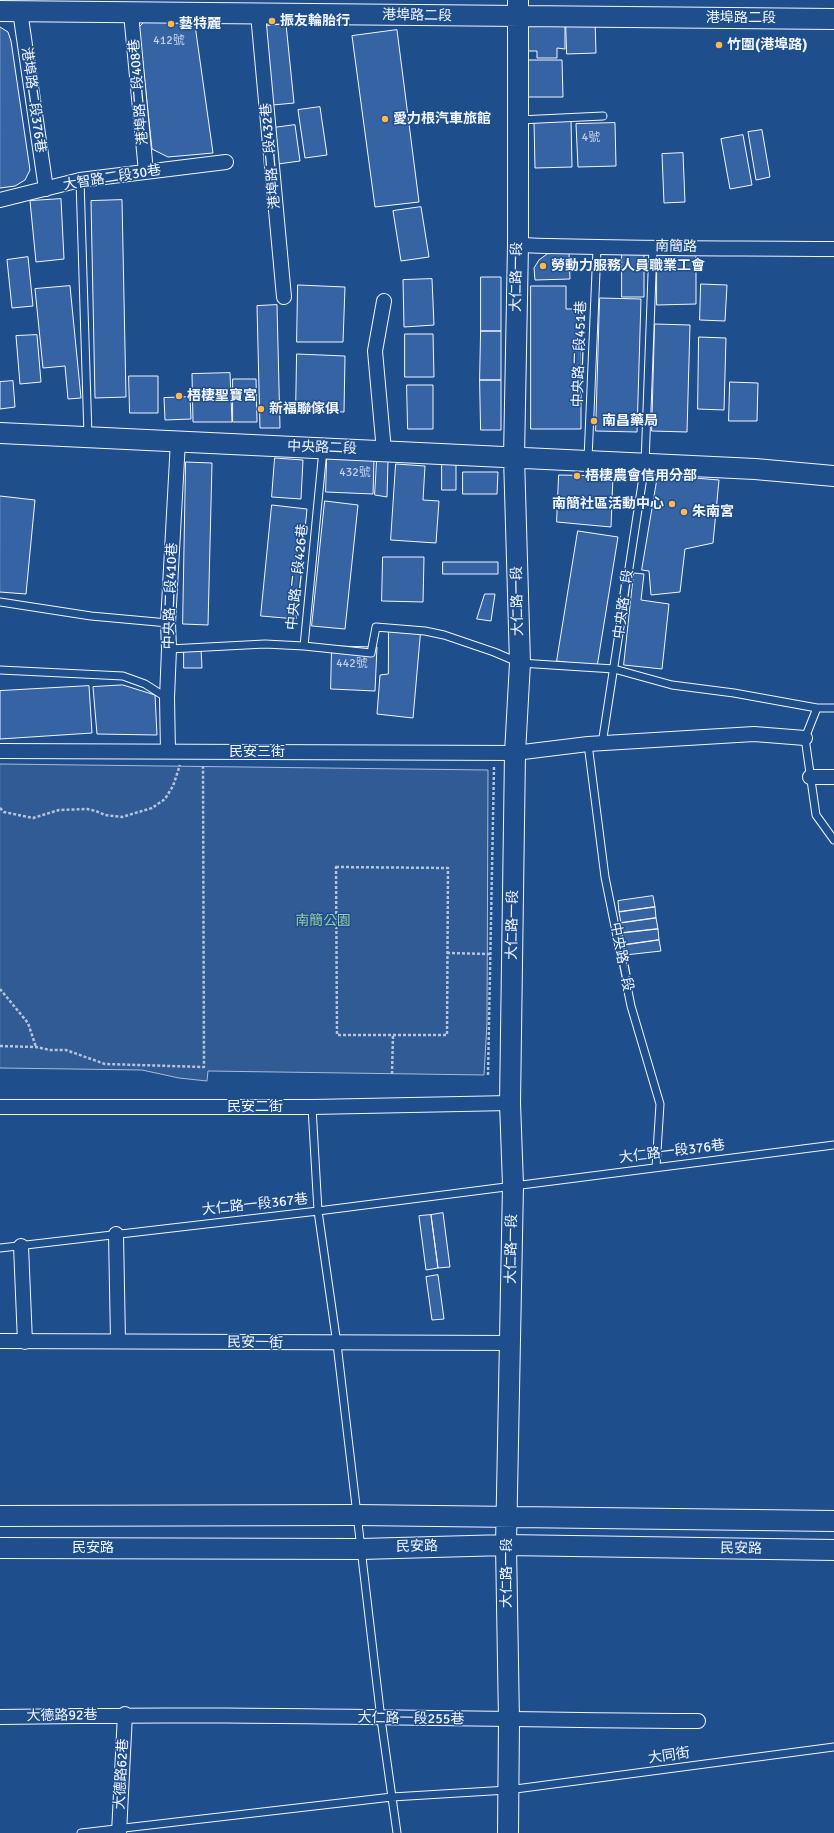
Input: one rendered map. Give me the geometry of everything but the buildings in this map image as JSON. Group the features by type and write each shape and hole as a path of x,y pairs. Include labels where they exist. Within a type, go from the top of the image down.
{"street":[{"name":"港埠路二段","path":"0,11 20,10 258,14 517,8 834,19"},
{"name":"大仁路一段","path":"508,1833 509,1720 506,1545 513,1185 510,1103 515,753 520,663 514,457 518,245 517,8"},
{"name":"港埠路二段376巷","path":"20,10 46,189"},
{"name":"港埠路二段408巷","path":"131,12 146,172"},
{"name":"港埠路二段432巷","path":"258,14 284,297"},
{"name":"大智路二段30巷","path":"0,200 80,180 226,162"},
{"name":"南簡路","path":"518,245 597,248 653,247 834,249"},
{"path":"384,301 375,351 384,451"},
{"name":"中央路二段","path":"0,433 755,469 834,476"},
{"name":"中央路二段410巷","path":"168,751 167,698 170,649 168,623 178,441"},
{"path":"515,753 588,744 754,734 804,738"},
{"name":"民安三街","path":"0,751 515,753"},
{"path":"810,777 834,777"},
{"name":"民安二街","path":"0,1107 312,1107 510,1103"},
{"path":"116,1234 118,1341"},
{"path":"21,1246 25,1342"},
{"name":"民安一街","path":"0,1341 337,1344 511,1343"},
{"name":"民安路","path":"0,1516 356,1515 834,1521"},
{"name":"民安路","path":"0,1548 361,1549 506,1545 834,1550"},
{"name":"大仁路一段255巷","path":"125,1714 381,1719 698,1722"},
{"name":"大德路92巷","path":"0,1717 125,1714"},
{"name":"大德路62巷","path":"119,1830 125,1714"}],"lane":[{"path":"517,120 602,116"},
{"path":"80,180 88,436"},
{"path":"645,464 653,247"},
{"name":"中央路二段451巷","path":"588,461 597,248"},
{"name":"中央路二段426巷","path":"170,649 264,644 304,646 324,448"},
{"name":"中央路二段","path":"602,744 645,464"},
{"path":"0,602 91,616 168,623"},
{"path":"304,646 370,653 376,627 425,631 444,635 494,652 520,663 614,669 672,685 734,693 817,708 834,708"},
{"path":"0,670 122,676 145,684 167,698"},
{"path":"817,708 804,738 816,815 834,840"},
{"name":"中央路二段","path":"588,744 605,877 631,1006 660,1104 656,1167"},
{"path":"312,1107 318,1211 337,1344 381,1719 397,1833"},
{"name":"大仁路一段376巷","path":"513,1185 834,1145"},
{"name":"大仁路一段367巷","path":"0,1248 318,1211 513,1185"},
{"name":"大同街","path":"81,1833 119,1830 392,1797 508,1790 834,1747"}],"path":[{"path":"0,812 33,818 59,810 87,809 105,815 122,817 152,808 165,799 173,786 181,762"},
{"path":"488,1075 494,762"},
{"path":"0,1046 66,1050 105,1064 204,1067 203,765"},
{"path":"0,808 4,812"},
{"path":"336,866 448,868 447,953 447,1035 337,1035 336,866"},
{"path":"447,953 490,954"},
{"path":"0,989 28,1023 36,1047"},
{"path":"392,1074 393,1035"}],"shaded area":[{"name":"南簡公園","path":"0,764 488,770 487,1023 484,1075 208,1071 207,1081 179,1078 142,1070 0,1068"}],"place":[{"name":"振友輪胎行","path":"272,21"},
{"name":"藝特麗","path":"171,24"},
{"name":"竹圍(港埠路)","path":"719,45"},
{"name":"愛力根汽車旅館","path":"385,119"},
{"name":"勞動力服務人員職業工會","path":"543,266"},
{"name":"梧棲聖寶宮","path":"179,396"},
{"name":"新福聯傢俱","path":"261,409"},
{"name":"南昌藥局","path":"594,421"},
{"name":"梧棲農會信用分部","path":"577,476"},
{"name":"南簡社區活動中心","path":"672,504"},
{"name":"朱南宮","path":"684,512"}]}
